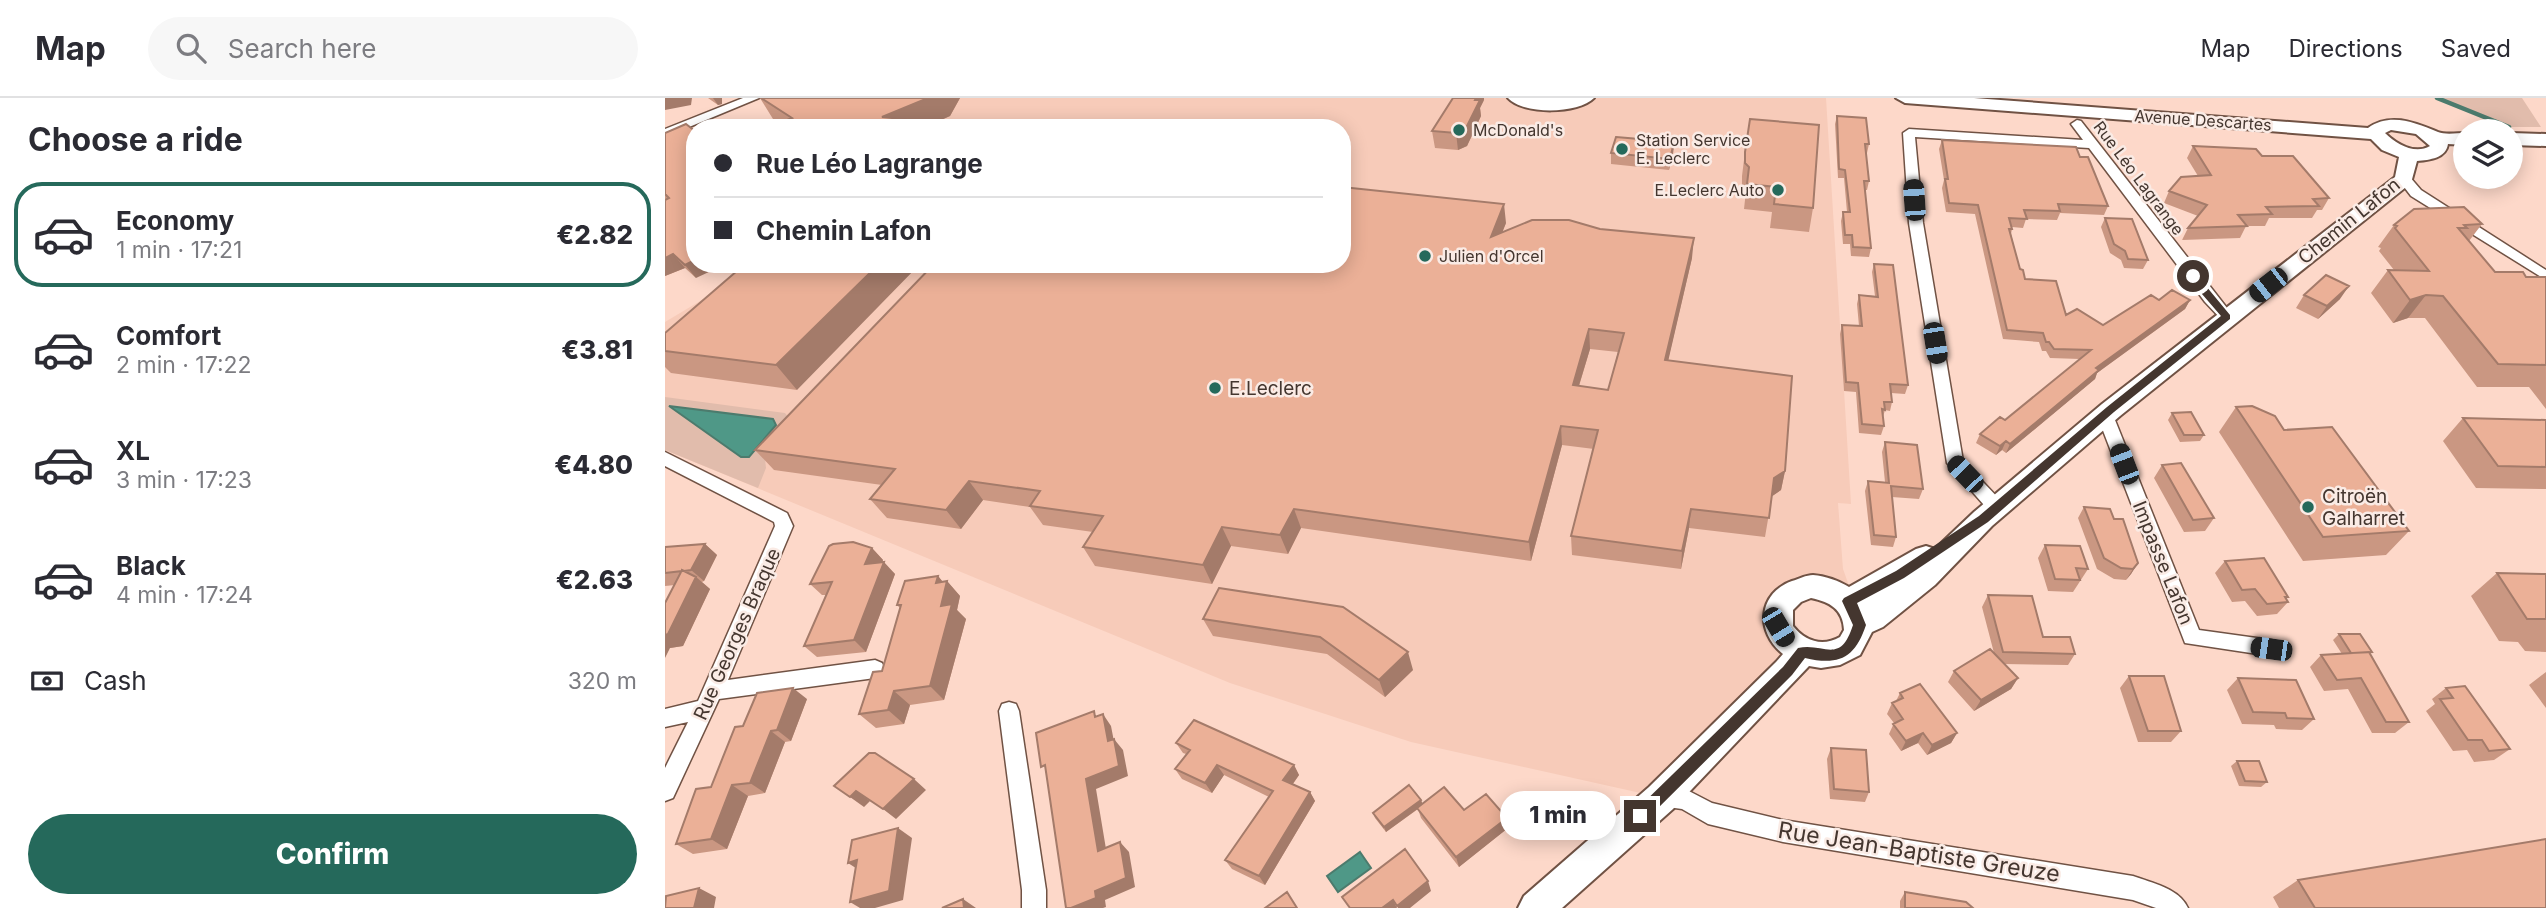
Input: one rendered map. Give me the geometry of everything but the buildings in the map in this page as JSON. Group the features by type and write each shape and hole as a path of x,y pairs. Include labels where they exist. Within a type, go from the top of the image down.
{"main road":[{"name":"Avenue Descartes","path":"2434,138 2453,139"},
{"path":"2523,139 2541,140"}],"street":[{"path":"700,119 753,98"},
{"path":"1517,98 1532,103 1554,105 1585,98"},
{"name":"Avenue Descartes","path":"1905,98 2376,134 2383,143 2408,153"},
{"name":"Rue Léo Lagrange","path":"2077,124 2210,299 2227,317"},
{"name":"Avenue Descartes","path":"2376,134 2380,127 2397,124 2418,129 2434,138"},
{"path":"665,133 686,125"},
{"path":"1990,513 1955,463 1916,223 1909,132 2091,144"},
{"path":"2408,153 2424,155 2436,152 2439,143 2434,138"},
{"name":"Chemin Lafon","path":"1854,613 1873,618 1925,576 1990,513 2105,415 2404,179 2409,164 2408,153"},
{"path":"2404,179 2416,193 2546,276"},
{"name":"Impasse Lafon","path":"2105,415 2192,637 2271,649"},
{"name":"Rue Georges Braque","path":"665,458 781,518 784,526 665,791"},
{"path":"1811,586 1832,591 1854,613 1854,642 1833,655 1818,656 1802,652 1785,640 1778,627 1776,615 1779,604 1786,595 1811,586"},
{"path":"1536,908 1661,798 1787,671 1802,652"},
{"path":"665,718 708,700 875,669"},
{"path":"1009,711 1034,890 1034,908"},
{"name":"Rue Jean-Baptiste Greuze","path":"1661,798 1685,799 1709,813 1783,831 2133,888 2164,899 2176,908"}],"shaded area":[{"path":"883,98 1826,98 1851,504 1838,503 1843,569 1853,597 1833,584 1771,615 1804,655 1663,798 1411,742 1230,683 665,450 665,322 747,273 1351,273 1351,119 830,119"},
{"path":"2437,98 2522,98 2541,127 2523,127 2523,119 2489,119"},
{"path":"665,397 785,413 788,417 764,450 766,468 758,488 665,450"}],"water":[{"path":"669,406 773,419 776,425 749,457 741,457"},
{"path":"1360,852 1371,868 1338,892 1327,876"}],"waterway":[{"path":"2437,98 2489,119"}],"place":[{"name":"McDonald's","path":"1459,130"},
{"name":"Station Service E. Leclerc","path":"1622,149"},
{"name":"E.Leclerc Auto","path":"1778,190"},
{"name":"Julien d'Orcel","path":"1425,256"},
{"name":"E.Leclerc","path":"1215,388"},
{"name":"Citroën Galharret","path":"2308,507"}],"route":[{"path":"1640,816 1787,671 1802,652 1818,656 1833,655 1854,642 1860,625 1849,601 1900,575 1983,519 2111,410 2227,317 2193,276"}]}
